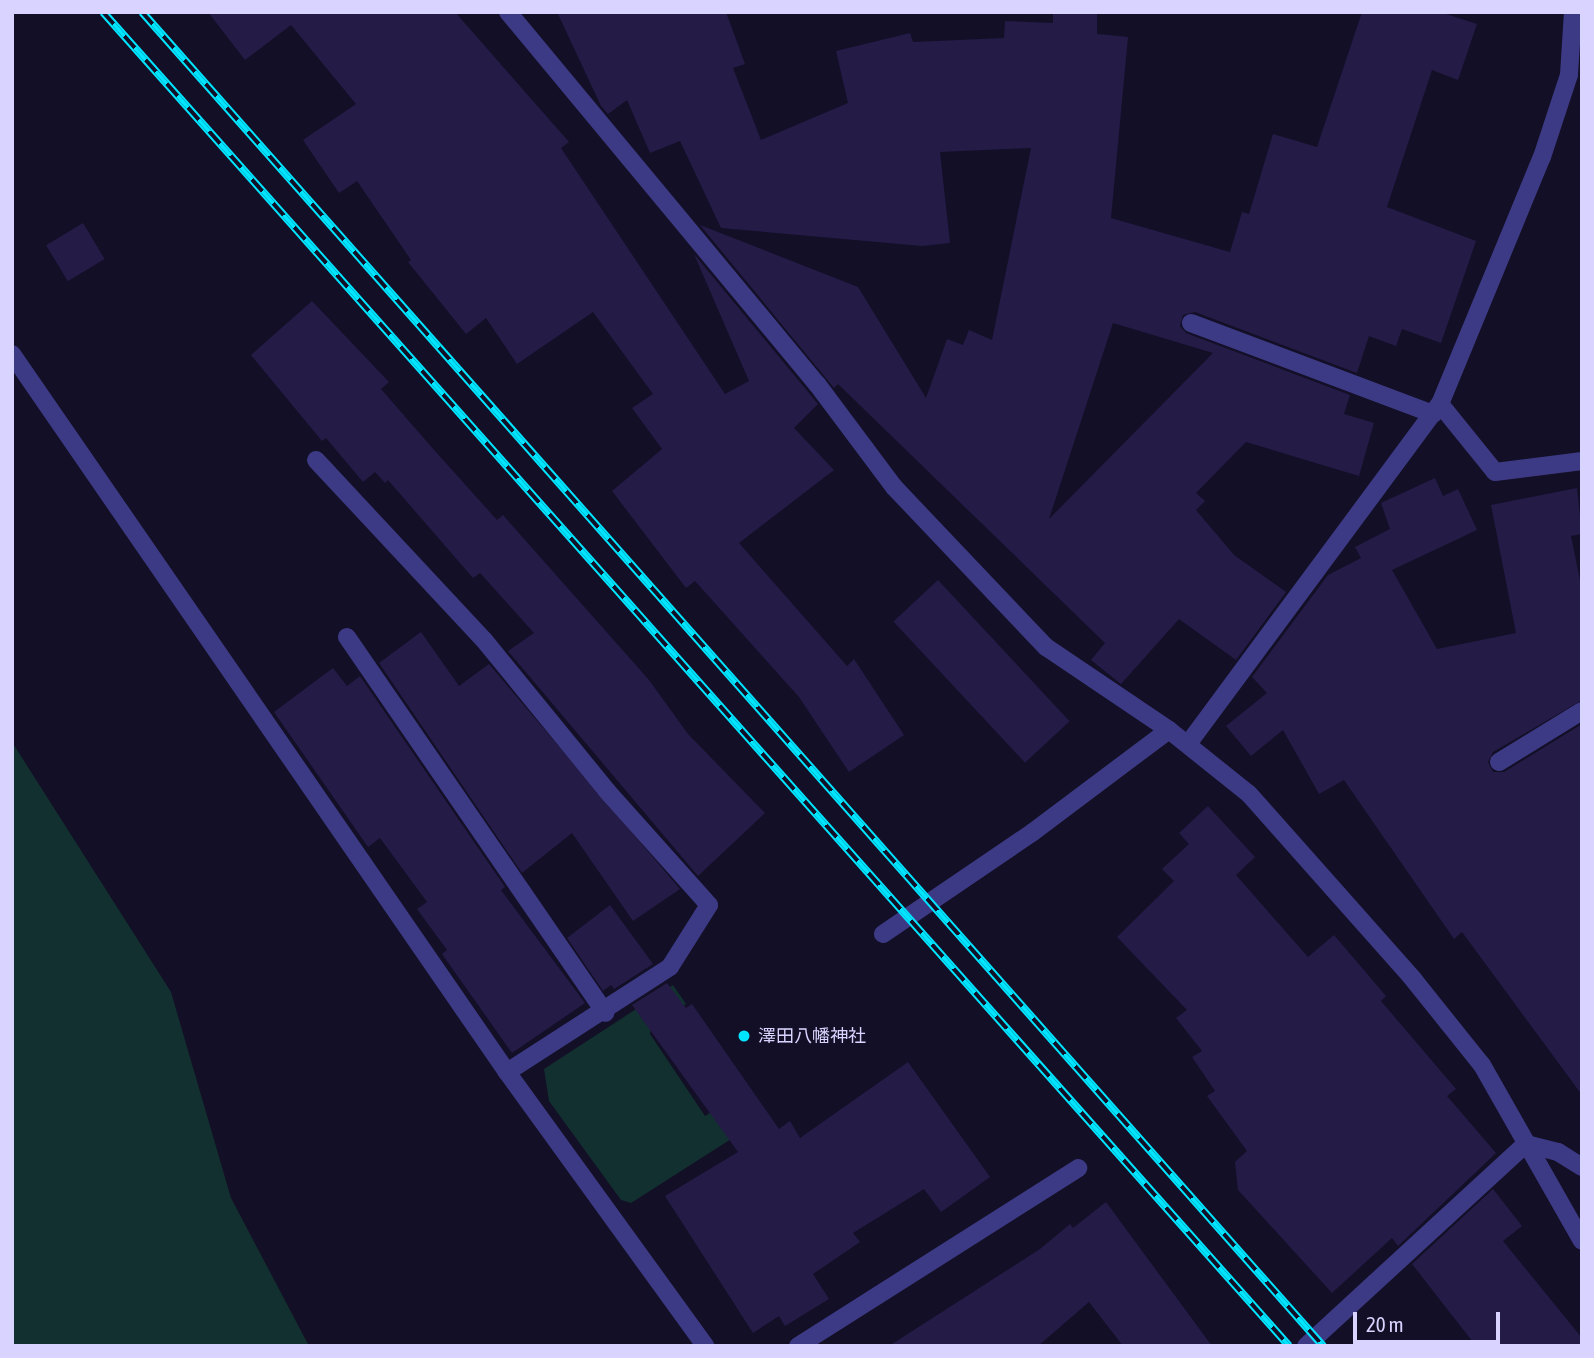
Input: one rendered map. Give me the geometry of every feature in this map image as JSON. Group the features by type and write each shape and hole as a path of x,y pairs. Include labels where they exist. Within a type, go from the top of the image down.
{"street":[{"path":"508,12 817,384 894,487 1046,647 1169,730 1249,794 1413,979 1482,1065 1582,1241"},
{"path":"1188,744 1436,409 1575,76 1573,12"},
{"path":"1191,323 1436,409 1495,472 1582,461"},
{"path":"12,354 507,1072 705,1346"},
{"path":"316,460 484,640 607,792 709,905 670,967 605,1013 507,1072"},
{"path":"347,637 605,1013"},
{"path":"1499,762 1582,711"},
{"path":"883,934 1033,832 1169,730"},
{"path":"1526,1144 1558,1152 1582,1167"},
{"path":"1306,1346 1526,1144"},
{"path":"798,1346 1078,1168"}],"green space":[{"path":"12,742 171,992 231,1198 309,1346 12,1346"},
{"path":"673,985 686,1004 651,1028 650,1034 705,1116 745,1092 764,1118 631,1203 621,1200 549,1101 544,1069"}],"building":[{"path":"208,12 455,12 569,142 561,148 725,394 749,381 694,254 818,404 794,428 834,470 739,543 847,666 854,659 904,735 849,772 799,697 695,581 686,588 612,491 662,449 632,408 653,394 593,312 517,364 486,318 466,334 408,262 411,260 357,181 339,193 303,140 356,104 291,25 245,60"},
{"path":"557,12 726,12 745,64 733,68 761,140 848,103 836,51 910,33 913,42 1004,38 1005,21 1053,23 1053,12 1097,12 1097,34 1128,37 1111,218 1230,252 1242,212 1249,214 1273,134 1317,147 1362,12 1440,12 1477,24 1458,80 1432,70 1387,207 1476,241 1441,343 1402,329 1396,346 1369,336 1357,373 1195,312 1183,315 1180,326 1186,333 1350,395 1344,414 1374,423 1359,476 1246,442 1196,493 1205,501 1196,510 1234,555 1286,592 1236,660 1179,619 1121,684 1091,660 1105,643 838,384 834,388 700,225 858,287 926,398 947,339 963,345 969,330 992,340 1031,148 940,152 950,243 922,246 721,228 680,141 650,153 627,100 608,114 601,106","holes":["1113,323 1213,353 1049,519"]},
{"path":"83,223 105,259 68,281 46,245"},
{"path":"312,301 389,382 381,389 435,451 497,520 503,515 649,680 688,734 765,813 698,876 508,651 534,633 480,573 473,578 388,480 385,483 375,472 363,482 326,438 322,441 251,355"},
{"path":"1435,478 1443,496 1458,489 1477,530 1392,570 1437,649 1516,633 1491,505 1577,488 1582,534 1571,536 1582,590 1582,700 1493,752 1488,762 1493,772 1504,772 1582,724 1582,1095 1462,932 1454,939 1344,780 1319,794 1283,730 1251,756 1226,726 1267,693 1252,677 1328,575 1361,558 1355,547 1390,529 1381,503"},
{"path":"938,580 1070,721 1025,763 893,622"},
{"path":"421,632 459,686 489,664 680,889 633,921 572,833 522,873 379,663"},
{"path":"333,668 347,686 360,676 505,887 501,890 585,1003 512,1053 442,954 447,950 417,909 427,902 380,838 368,847 274,712"},
{"path":"1208,806 1255,857 1236,875 1308,957 1334,935 1386,996 1381,1001 1456,1089 1447,1096 1496,1153 1398,1246 1392,1238 1332,1293 1238,1190 1235,1162 1247,1151 1207,1096 1215,1091 1192,1057 1202,1051 1176,1018 1187,1010 1117,937 1174,881 1162,869 1189,844 1179,833"},
{"path":"610,905 653,964 614,989 611,985 603,991 567,938"},
{"path":"667,983 686,1008 692,1004 779,1129 790,1121 800,1138 908,1062 990,1177 941,1212 924,1189 853,1233 860,1242 813,1274 829,1299 785,1326 779,1316 753,1333 665,1196 738,1152 632,1005"},
{"path":"1493,1189 1522,1226 1503,1241 1582,1338 1582,1346 1476,1346 1412,1264"},
{"path":"1106,1202 1212,1346 1123,1346 1089,1302 1038,1346 889,1346 1040,1249 1070,1224 1073,1228"}],"railway":[{"path":"103,12 1289,1346"},
{"path":"142,12 1323,1346"}],"place":[{"name":"澤田八幡神社","path":"744,1036"}]}
